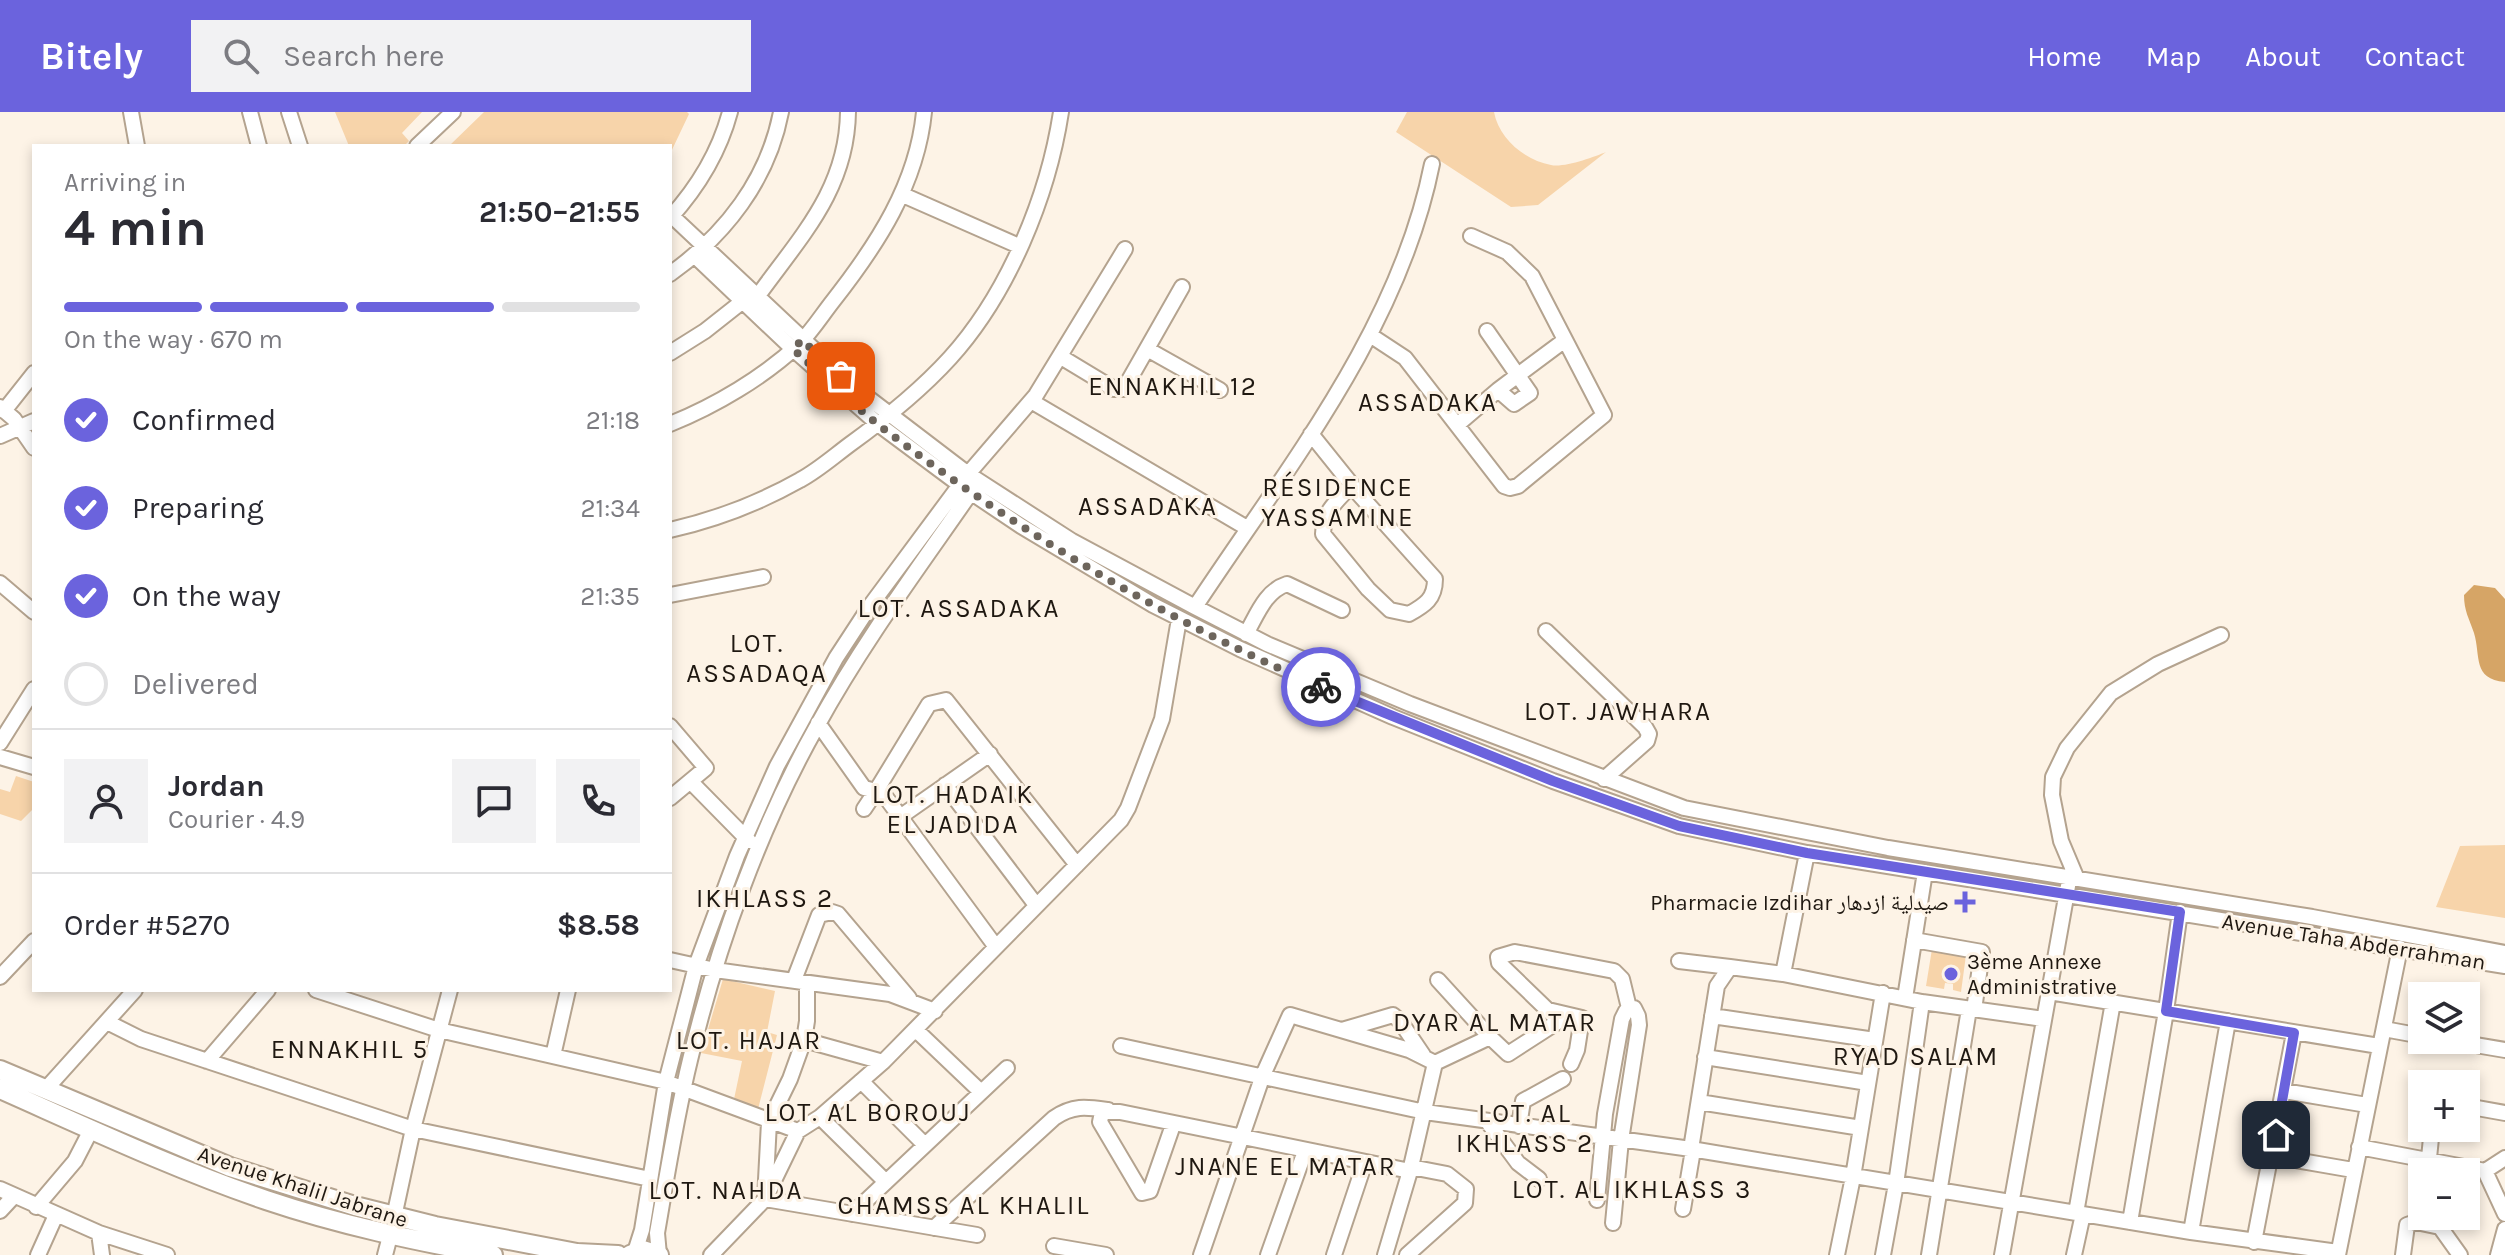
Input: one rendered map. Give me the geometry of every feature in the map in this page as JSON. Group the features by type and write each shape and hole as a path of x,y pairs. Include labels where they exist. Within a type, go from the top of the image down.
{"main road":[{"name":"Avenue Khalil Jabrane","path":"0,1070 230,1167 394,1217 577,1253 650,1251 659,1255"},
{"name":"Avenue Khalil Jabrane","path":"0,1089 91,1130 256,1196 390,1236 493,1255"}],"street":[{"path":"131,112 137,144"},
{"path":"250,112 258,144"},
{"path":"289,112 299,144"},
{"path":"419,144 453,112"},
{"path":"672,216 692,193 713,160 730,112"},
{"path":"672,273 700,252 749,195 767,158 781,112"},
{"path":"672,352 750,299 828,198 842,164 848,112"},
{"path":"672,423 745,384 798,345 859,268 903,195 918,154 924,112"},
{"path":"672,529 746,505 801,480 883,420 952,356 1005,279 1047,174 1061,112"},
{"path":"1195,607 1311,434 1370,335 1425,199 1432,164"},
{"path":"903,195 1019,246"},
{"name":"Avenue Taha Abderrahman","path":"672,218 700,252 798,345 883,420 969,483 1153,605 1329,690 1578,790 1679,826 1807,853 2505,966"},
{"path":"1370,335 1405,358 1504,486 1518,486 1604,415 1532,276 1507,252 1471,236"},
{"path":"628,1254 642,1230 666,1082 696,966 745,838 777,766 836,658 887,582 969,483 1031,401 1125,249"},
{"path":"1061,357 1119,390 1124,389 1182,287"},
{"path":"1487,331 1530,393 1514,404 1498,390"},
{"path":"1457,425 1565,340"},
{"path":"1147,349 1220,390"},
{"path":"0,436 19,419 32,379"},
{"path":"1031,401 1247,528"},
{"path":"19,419 32,444"},
{"path":"1311,434 1435,579 1435,590 1429,603 1409,614 1390,610 1368,589 1323,534 1323,520 1331,504 1352,485"},
{"path":"659,1255 657,1233 684,1090 715,970 759,849 818,723 969,483"},
{"name":"Avenue Taha Abderrahman","path":"969,483 1246,634 1410,704 1684,808 1888,848 2312,917 2505,953"},
{"path":"672,595 763,577"},
{"path":"0,583 32,610"},
{"path":"1246,634 1269,594 1287,584 1342,610"},
{"path":"1153,605 1162,590"},
{"path":"711,1255 765,1199 798,1131 820,1117 883,1062 1113,830 1128,808 1162,719 1179,619"},
{"path":"1546,631 1649,734 1647,741 1604,779"},
{"path":"2002,1255 2067,893 2073,878 2061,841 2052,795 2053,777 2067,748 2111,693 2158,664 2221,635"},
{"path":"0,743 32,692"},
{"path":"864,809 929,704 946,700 1077,865"},
{"path":"818,723 864,788 877,790 900,817 996,947"},
{"path":"672,728 706,768 672,796"},
{"path":"900,817 990,754"},
{"path":"0,757 32,766"},
{"path":"691,782 759,849"},
{"path":"945,785 1036,905"},
{"path":"1783,974 1807,853"},
{"path":"1905,998 1925,872"},
{"path":"2130,1222 2180,912"},
{"path":"765,1199 769,1122 790,1079 804,1040 801,981 819,915 838,914 911,1000"},
{"path":"1914,940 1982,952 1929,1255"},
{"path":"0,977 32,943"},
{"path":"1121,1046 1425,1112 1692,1149 2254,1242 2274,1250 2338,1253 2400,948"},
{"path":"1438,980 1508,1054 1559,1021 1501,966 1498,957 1515,952 1614,971 1622,979 1629,1008 1622,1019 1603,1138 1597,1200"},
{"path":"672,960 715,970 890,994 935,1011"},
{"path":"1679,961 1783,974 1922,1002 2044,1019"},
{"path":"1683,1209 1717,986 1730,967"},
{"path":"45,1090 133,992"},
{"path":"207,1061 266,992"},
{"path":"322,992 439,1030 666,1082 798,1131"},
{"path":"394,1217 413,1129 449,992"},
{"path":"553,1056 568,992"},
{"path":"2049,992 2379,1046"},
{"path":"1837,1255 1883,993"},
{"path":"1883,1255 1922,1002"},
{"path":"2074,1255 2113,1002"},
{"path":"1613,1223 1621,1140 1639,1025 1636,1011 1629,1008"},
{"path":"1548,1010 1582,1018 1577,1050 1571,1064"},
{"path":"1201,1255 1240,1137 1290,1015 1429,1059 1490,1037"},
{"path":"1342,1030 1393,1015 1429,1059 1425,1112 1385,1255"},
{"path":"1712,1016 1875,1040"},
{"path":"2191,1232 2228,1021"},
{"path":"107,1022 141,1039 413,1129 650,1179"},
{"path":"2384,1029 2408,1033"},
{"path":"916,1030 981,1092"},
{"path":"2254,1242 2294,1033"},
{"path":"804,1040 883,1062"},
{"path":"2480,1046 2505,1050"},
{"path":"1705,1057 1868,1083"},
{"path":"852,1214 1007,1068"},
{"path":"1519,1126 1523,1101 1563,1079"},
{"path":"861,1081 925,1145"},
{"path":"2284,1091 2367,1105"},
{"path":"1699,1102 1861,1128"},
{"path":"934,1228 1054,1118 1067,1109 1081,1106 1305,1151 1447,1174 1466,1189 1465,1203 1407,1255"},
{"path":"2480,1109 2505,1113"},
{"path":"1110,1111 1100,1114 1100,1122 1145,1194 1150,1191 1173,1125"},
{"path":"820,1117 886,1182"},
{"path":"1487,1121 1518,1163 1539,1179"},
{"path":"36,1207 75,1161 91,1130"},
{"path":"2359,1147 2429,1158 2431,1142"},
{"path":"1268,1255 1305,1151"},
{"path":"2272,1156 2353,1170"},
{"path":"2480,1170 2485,1171 2505,1158"},
{"path":"1334,1255 1365,1162"},
{"path":"2485,1171 2505,1214"},
{"path":"0,1211 7,1192 99,1233 167,1255"},
{"path":"765,1199 977,1235"},
{"path":"38,1255 56,1215"},
{"path":"2403,1255 2407,1225 2416,1222 2440,1227 2460,1255"},
{"path":"2498,1255 2505,1229"},
{"path":"99,1233 102,1255"},
{"path":"385,1255 390,1236"},
{"path":"1054,1246 1106,1255"}],"shaded area":[{"path":"335,112 422,112 402,133 409,141 406,144 348,144"},
{"path":"484,112 689,114 672,150 672,144 451,144"},
{"path":"1407,112 1494,112 1501,131 1515,147 1551,165 1571,164 1606,152 1538,205 1511,207 1396,132"},
{"path":"2474,585 2495,588 2505,599 2505,682 2487,676 2480,665 2464,601 2464,595"},
{"path":"16,776 32,781 32,810 21,821 0,814 0,789 10,792"},
{"path":"2505,845 2505,918 2436,907 2460,846"},
{"path":"1932,949 1966,955 1961,992 1953,990 1953,984 1945,983 1944,989 1926,986"},
{"path":"723,979 775,991 767,1032 777,1035 758,1109 733,1104 742,1061 701,1053"}],"way so far":[{"path":"841,376 802,340 793,349 878,424 970,493 1021,526 1179,619 1321,687"}],"place":[{"name":"Pharmacie Izdihar صيدلية ازدهار","path":"1965,902"},
{"name":"3ème Annexe Administrative","path":"1951,974"}],"district":[{"name":"ENNAKHIL 12","path":"1173,386"},
{"name":"ASSADAKA","path":"1428,402"},
{"name":"RÉSIDENCE YASSAMINE","path":"1338,502"},
{"name":"ASSADAKA","path":"1148,506"},
{"name":"LOT. ASSADAKA","path":"959,608"},
{"name":"LOT. ASSADAQA","path":"757,658"},
{"name":"LOT. JAWHARA","path":"1618,711"},
{"name":"LOT. HADAIK EL JADIDA","path":"953,809"},
{"name":"IKHLASS 2","path":"765,898"},
{"name":"DYAR AL MATAR","path":"1495,1022"},
{"name":"LOT. HAJAR","path":"749,1040"},
{"name":"ENNAKHIL 5","path":"350,1049"},
{"name":"RYAD SALAM","path":"1916,1056"},
{"name":"LOT. AL BOROUJ","path":"868,1112"},
{"name":"LOT. AL IKHLASS 2","path":"1525,1128"},
{"name":"JNANE EL MATAR","path":"1286,1166"},
{"name":"LOT. AL IKHLASS 3","path":"1632,1189"},
{"name":"LOT. NAHDA","path":"726,1190"},
{"name":"CHAMSS AL KHALIL","path":"964,1205"}],"route":[{"path":"1321,687 1553,781 1679,826 1807,853 2180,912 2166,1011 2294,1033 2276,1135"}]}
